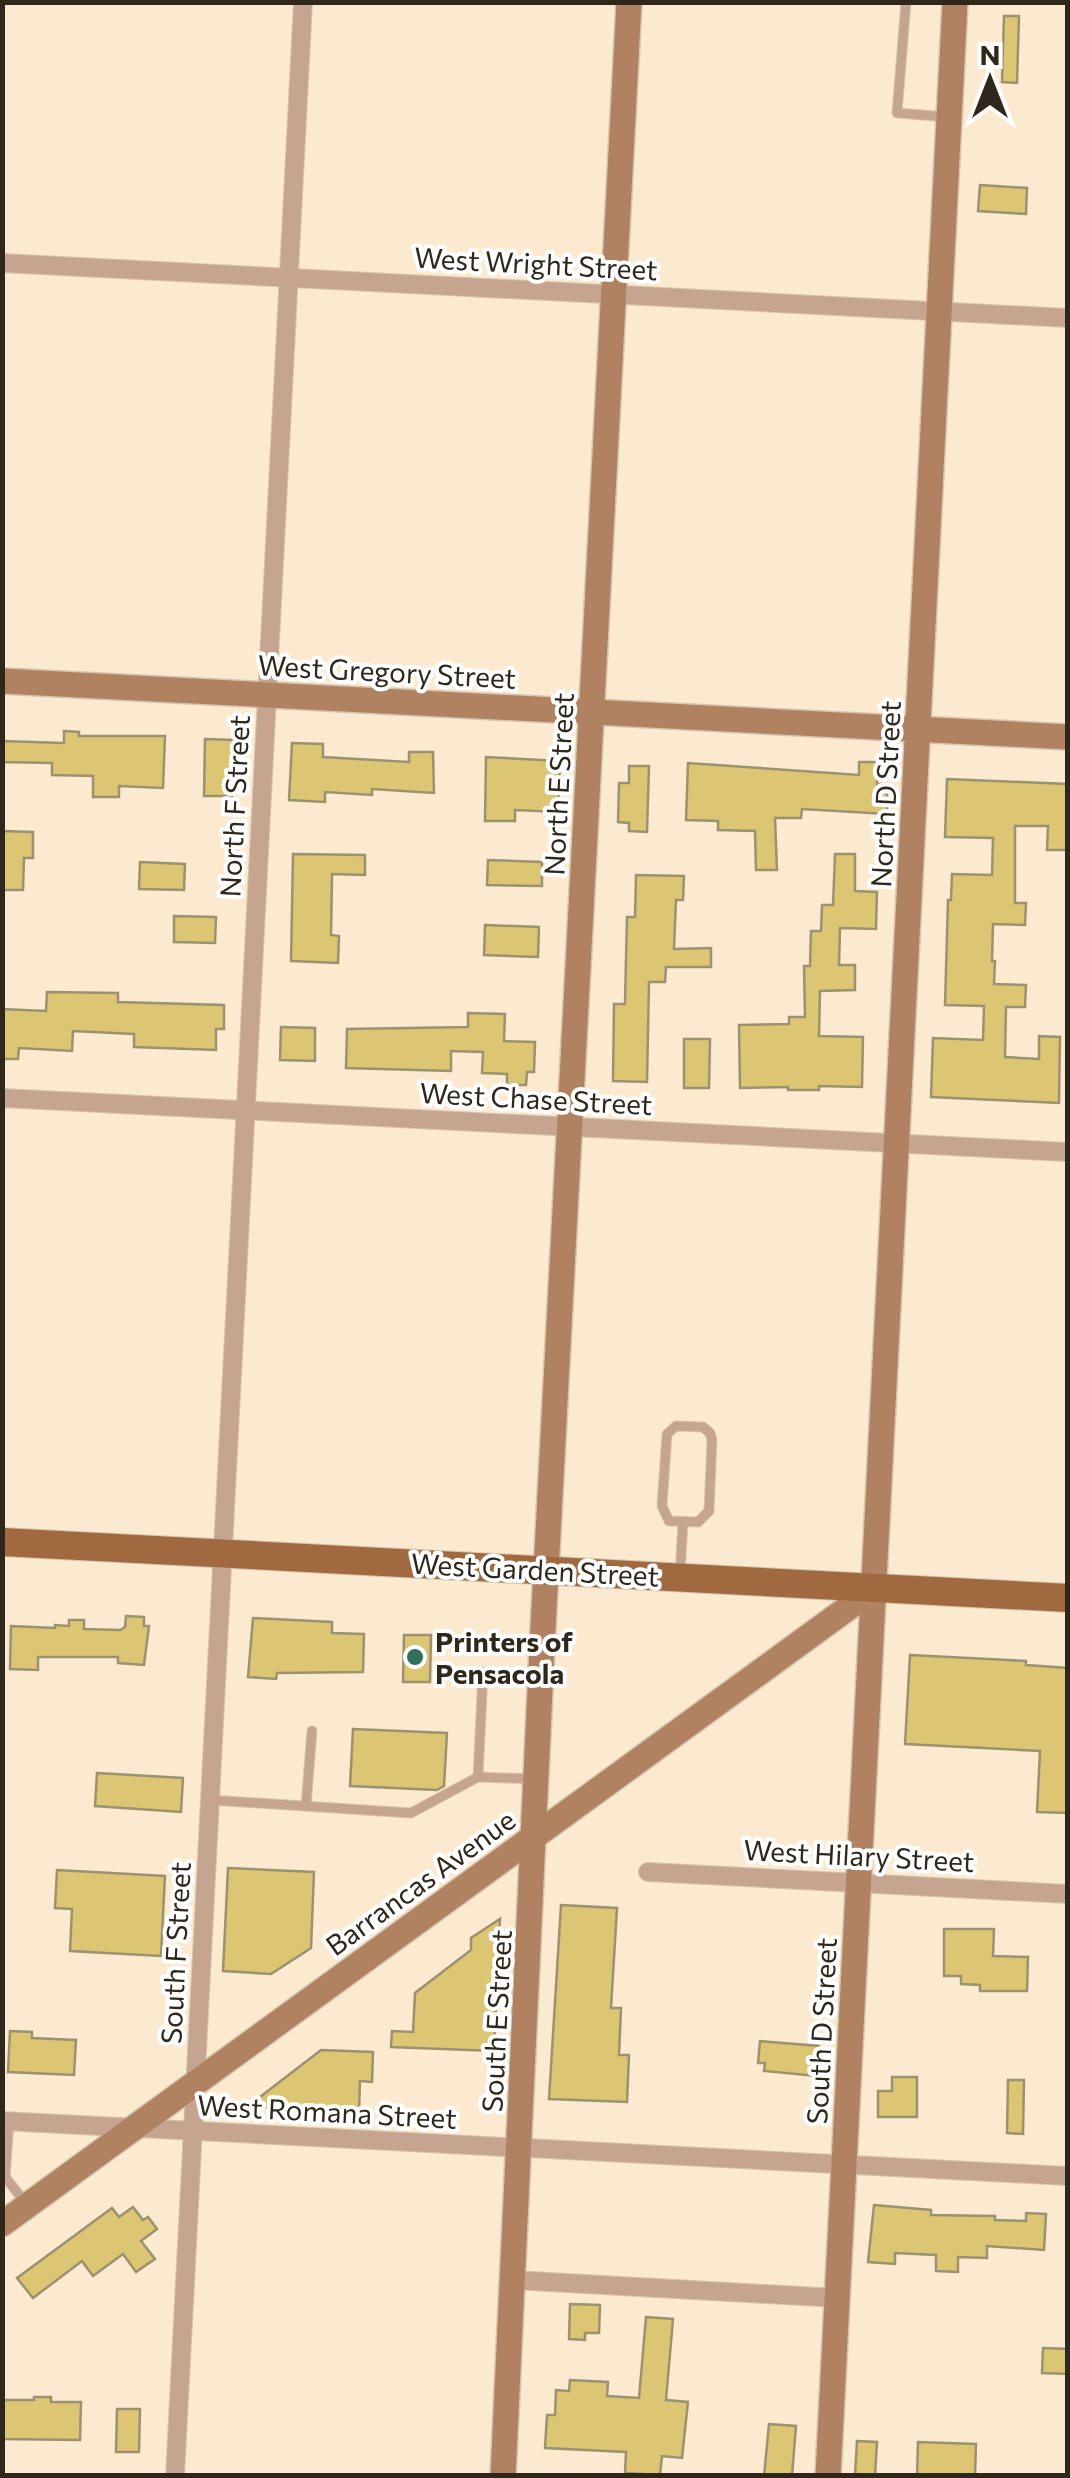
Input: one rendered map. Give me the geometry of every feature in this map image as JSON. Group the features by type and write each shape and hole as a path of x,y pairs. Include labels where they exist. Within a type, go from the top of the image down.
{"main road":[{"name":"West Garden Street","path":"2,1542 1068,1598"}],"street":[{"name":"North F Street","path":"223,1553 303,2"},
{"name":"North E Street","path":"547,1569 629,2"},
{"name":"North D Street","path":"874,1590 955,2"},
{"name":"West Wright Street","path":"2,263 1068,318"},
{"name":"West Gregory Street","path":"2,681 1068,736"},
{"name":"West Chase Street","path":"2,1098 1068,1152"},
{"name":"South F Street","path":"175,2476 223,1553"},
{"name":"South E Street","path":"502,2476 547,1569"},
{"name":"Barrancas Avenue","path":"2,2224 874,1590"},
{"name":"South D Street","path":"828,2476 874,1590"},
{"name":"West Hilary Street","path":"648,1872 1068,1894"},
{"name":"West Romana Street","path":"6,2122 1068,2176"},
{"path":"513,2280 837,2298"}],"lane":[{"path":"906,2 897,113 949,117"},
{"path":"676,1426 702,1428 712,1440 709,1512 698,1522 684,1522 669,1521 662,1506 667,1434 676,1426"},
{"path":"680,1578 684,1522"},
{"path":"478,1777 483,1672"},
{"path":"306,1806 312,1731"},
{"path":"210,1800 411,1813 478,1777 537,1779"},
{"path":"6,2122 4,2178 28,2205"}],"building":[{"path":"1004,16 1019,16 1017,83 1002,82"},
{"path":"980,185 1027,188 1026,214 978,211"},
{"path":"64,731 79,732 79,736 165,736 163,788 119,786 119,797 93,797 93,776 52,775 52,763 2,762 2,741 64,743"},
{"path":"205,739 234,740 232,796 204,796"},
{"path":"292,743 323,744 323,757 409,762 409,752 433,752 434,793 372,789 372,795 325,792 325,802 289,800"},
{"path":"486,757 560,761 558,812 515,810 515,821 485,821"},
{"path":"859,762 878,762 877,784 887,784 887,814 802,809 801,818 775,818 777,870 756,870 755,831 718,830 718,821 686,820 688,763 859,775"},
{"path":"629,766 649,766 647,832 629,831 629,823 618,822 619,783 629,783"},
{"path":"947,779 1068,784 1068,850 1047,850 1048,826 1015,826 1015,903 1026,903 1025,925 993,924 994,984 1026,985 1025,1007 1006,1007 1005,1057 1039,1059 1039,1036 1060,1037 1059,1103 931,1097 933,1038 983,1040 984,1006 945,1005 952,874 992,875 993,838 945,837"},
{"path":"2,831 33,832 33,858 24,858 23,890 2,890"},
{"path":"293,854 365,855 365,875 332,874 331,935 339,936 338,963 291,961"},
{"path":"835,854 855,854 855,891 877,892 876,929 840,928 839,965 855,965 855,990 820,991 819,1036 863,1037 862,1087 740,1088 739,1025 789,1024 789,1017 805,1017 804,966 810,966 811,931 821,931 822,905 833,905"},
{"path":"488,860 542,862 542,886 487,885"},
{"path":"140,862 185,864 184,890 139,889"},
{"path":"636,875 684,876 683,900 676,900 674,949 711,948 711,967 666,967 665,982 649,982 647,1082 613,1081 614,1004 625,1004 627,917 635,917"},
{"path":"174,916 216,917 215,943 174,942"},
{"path":"485,925 539,927 538,957 484,955"},
{"path":"47,992 118,993 118,1002 224,1005 224,1029 216,1029 216,1050 134,1047 134,1034 73,1031 72,1051 19,1048 18,1059 2,1059 2,1009 46,1011"},
{"path":"468,1013 505,1014 504,1041 535,1042 534,1072 527,1072 526,1085 507,1085 507,1074 482,1073 483,1052 451,1051 451,1071 346,1068 347,1029 468,1027"},
{"path":"281,1027 315,1028 315,1061 280,1060"},
{"path":"684,1039 710,1039 709,1088 684,1088"},
{"path":"126,1616 144,1617 144,1626 149,1626 144,1665 118,1663 118,1657 38,1657 38,1670 10,1669 11,1626 55,1628 69,1626 69,1620 84,1620 84,1629 120,1630 125,1627"},
{"path":"253,1618 332,1622 332,1633 364,1634 363,1672 277,1673 276,1679 248,1677"},
{"path":"404,1635 431,1635 430,1682 403,1682"},
{"path":"910,1655 1026,1661 1026,1665 1068,1668 1068,1813 1037,1812 1040,1751 905,1744"},
{"path":"353,1729 447,1733 444,1786 437,1790 350,1786"},
{"path":"97,1773 183,1778 181,1812 95,1806"},
{"path":"228,1868 314,1872 311,1948 271,1974 223,1971"},
{"path":"57,1870 165,1876 161,1956 70,1951 72,1909 55,1908"},
{"path":"561,1905 617,1908 611,2008 621,2008 619,2055 629,2055 627,2102 549,2099"},
{"path":"500,1919 494,2051 391,2047 392,2031 413,2032 415,1993 471,1950 471,1938"},
{"path":"944,1929 994,1929 993,1956 1028,1957 1027,1991 980,1991 980,1985 961,1984 961,1976 944,1976"},
{"path":"10,2031 32,2032 32,2038 76,2040 74,2075 8,2072"},
{"path":"760,2041 819,2046 816,2076 764,2071 765,2063 758,2063"},
{"path":"321,2050 373,2052 372,2082 360,2081 359,2111 247,2107"},
{"path":"892,2077 917,2077 917,2117 878,2117 878,2091 892,2091"},
{"path":"1008,2080 1024,2080 1023,2134 1007,2133"},
{"path":"874,2205 931,2210 931,2215 995,2216 995,2220 1026,2221 1026,2213 1046,2214 1044,2250 987,2246 987,2258 958,2257 958,2272 936,2271 936,2255 895,2253 895,2264 868,2262"},
{"path":"133,2207 157,2229 141,2241 155,2259 136,2272 123,2254 93,2276 82,2261 33,2298 17,2278 112,2208 119,2217"},
{"path":"570,2304 600,2305 599,2333 585,2333 585,2340 569,2339"},
{"path":"646,2317 673,2319 666,2400 688,2402 682,2458 662,2456 660,2475 625,2473 626,2452 545,2448 547,2415 555,2415 556,2390 569,2391 570,2380 608,2382 607,2396 639,2398"},
{"path":"1043,2348 1068,2349 1068,2374 1042,2373"},
{"path":"51,2397 51,2402 81,2402 80,2440 2,2439 2,2400"},
{"path":"117,2409 140,2409 139,2452 116,2452"},
{"path":"769,2424 796,2426 792,2476 764,2476"},
{"path":"857,2441 877,2442 875,2476 855,2476"},
{"path":"918,2442 976,2444 975,2476 917,2476"}],"place":[{"name":"Printers of Pensacola","path":"415,1657"}]}
